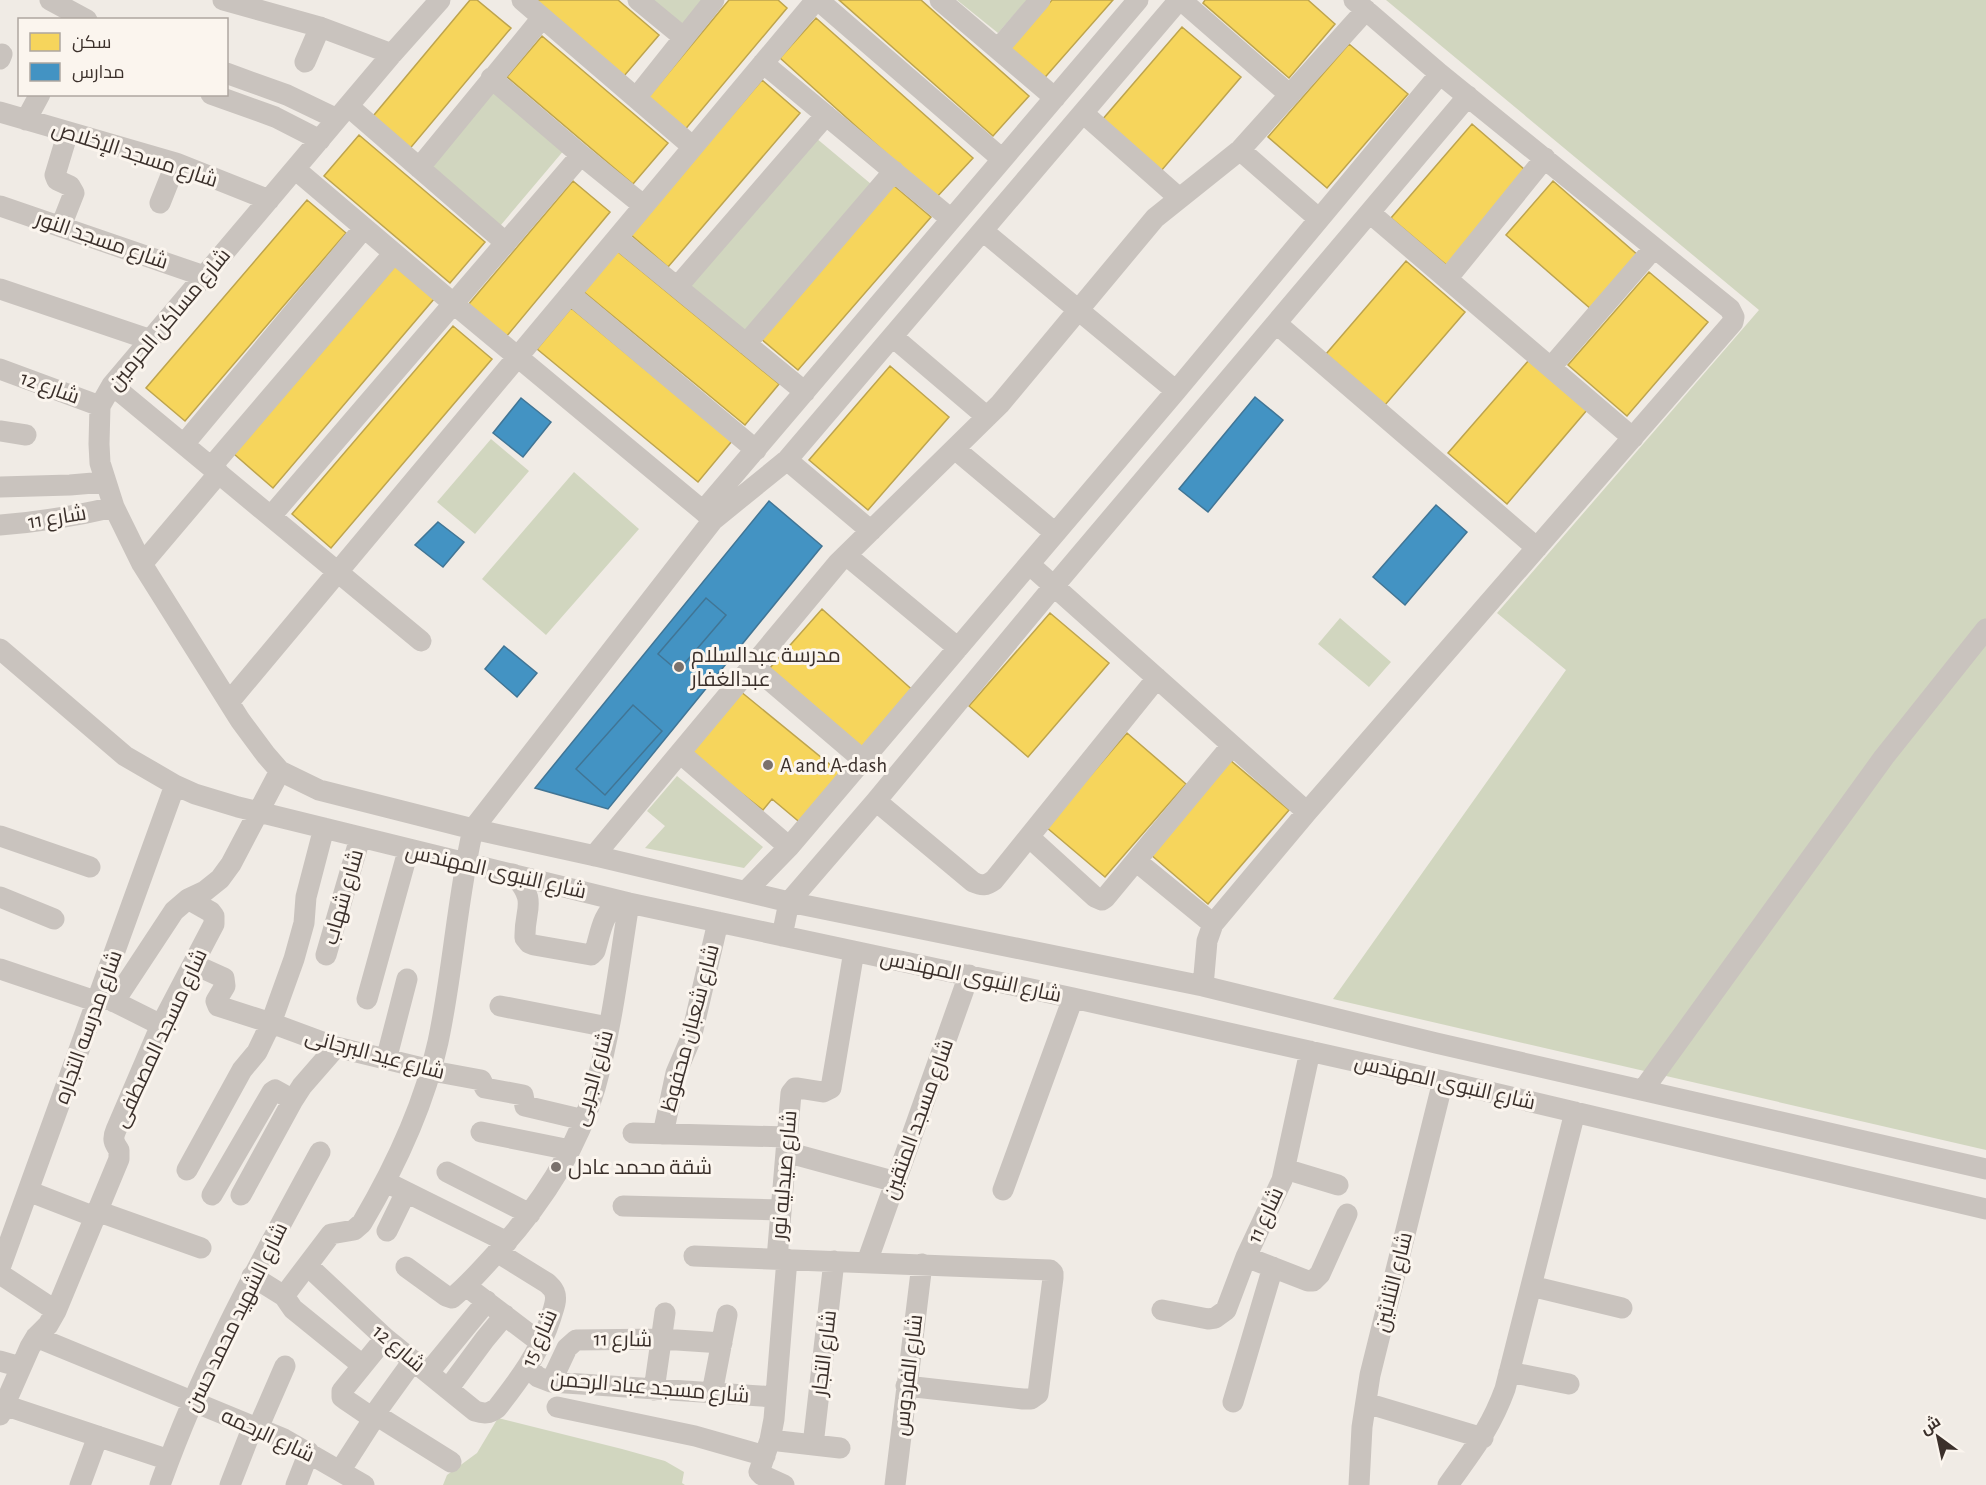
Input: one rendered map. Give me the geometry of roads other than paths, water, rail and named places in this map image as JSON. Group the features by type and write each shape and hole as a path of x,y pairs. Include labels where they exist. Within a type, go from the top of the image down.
{"street":[{"path":"50,0 81,14"},
{"path":"223,0 320,27 392,54"},
{"name":"شارع مساكن الحرمين","path":"280,771 252,738 142,564 114,507 105,482 100,463 100,406 112,385 440,0"},
{"path":"522,0 693,147"},
{"path":"638,0 683,37"},
{"path":"636,98 714,0"},
{"path":"229,702 817,0 1002,159"},
{"path":"940,0 1054,98"},
{"path":"998,49 1040,0"},
{"path":"284,1296 331,1234 354,1230 362,1223 393,1169 430,1070 442,1018 465,862 473,830 756,450 1138,0"},
{"path":"708,515 787,460 1180,0 1290,95"},
{"path":"594,856 846,555 1012,390 1155,218 1178,197 1214,172 1240,150 1290,95 1360,5 1440,74 1730,309 1734,317 1733,322 1307,812 1213,924 1207,941 1203,986"},
{"path":"419,168 542,18"},
{"path":"305,62 320,27"},
{"path":"763,63 951,219"},
{"path":"228,74 343,112 419,168 506,243"},
{"path":"746,891 789,848 1176,391 1440,74"},
{"path":"491,78 644,206"},
{"path":"26,120 39,96"},
{"path":"217,96 275,117 320,140"},
{"path":"782,936 789,902 1468,96"},
{"name":"شارع مسجد الإخلاص","path":"0,112 176,164 269,200"},
{"path":"1083,113 1178,197"},
{"path":"677,287 826,115"},
{"path":"62,226 74,193 70,186 57,180 55,175 68,132"},
{"path":"1240,150 1319,219"},
{"path":"271,516 581,155"},
{"path":"1447,279 1545,158"},
{"path":"160,203 176,164"},
{"path":"295,169 708,515"},
{"path":"746,344 894,171"},
{"name":"شارع مسجد النور","path":"0,206 204,276"},
{"path":"1370,213 1633,438"},
{"path":"184,444 364,228"},
{"path":"983,231 1176,391"},
{"path":"617,238 805,392"},
{"path":"1551,368 1654,248"},
{"path":"142,564 215,470 394,253"},
{"path":"0,289 151,339"},
{"path":"570,294 756,450"},
{"path":"1277,324 1537,548"},
{"path":"893,337 987,417"},
{"name":"شارع 12","path":"0,369 100,406"},
{"path":"112,385 421,641"},
{"path":"0,431 26,435"},
{"path":"955,449 1055,533"},
{"path":"787,460 871,531"},
{"path":"0,487 105,482"},
{"name":"شارع 11","path":"0,525 74,517 114,507"},
{"path":"846,555 958,648"},
{"path":"1029,564 1307,812"},
{"path":"1643,1090 1884,757 1986,629"},
{"name":"شارع النبوى المهندس","path":"0,649 125,756 175,785 216,801 624,902 969,975 1436,1079 1986,1209"},
{"path":"752,665 863,760"},
{"path":"876,801 973,882 980,886 987,885 994,880 1157,678"},
{"path":"1029,837 1098,900 1105,898 1232,745"},
{"path":"680,753 789,848"},
{"path":"104,1000 169,918 188,899 205,891 220,879 260,812 280,771"},
{"name":"شارع النبوى المهندس","path":"280,771 299,782 339,797 473,830 789,902 1203,986 1436,1043 1986,1169"},
{"name":"شارع مدرسه التجاره","path":"0,1268 104,1000 175,785"},
{"path":"186,1170 242,1070 257,1052 271,1023 304,923 306,897 324,828"},
{"path":"0,836 90,867"},
{"name":"شارع شهاب","path":"326,955 360,838"},
{"path":"367,999 408,850"},
{"path":"1136,861 1213,924"},
{"path":"513,874 521,883 530,905 525,938 534,945 591,955 595,951 605,915 624,902"},
{"path":"0,897 54,919"},
{"name":"شارع مسجد المصطفى","path":"2,1410 36,1337 48,1325 56,1311 120,1154 113,1137 161,1025 214,924 215,920 211,912 188,899"},
{"name":"شارع الجربى","path":"466,1286 530,1214 552,1183 584,1120 594,1090 608,1027 624,902"},
{"name":"شارع شعبان محفوظ","path":"663,1134 676,1073 691,1038 718,922"},
{"name":"شارع صيدليه نور","path":"782,1259 781,1210 793,1090 798,1088 823,1092 831,1088 854,951"},
{"name":"شارع عيد البرجانى","path":"193,964 224,978 225,986 216,1001 218,1006 336,1047 481,1080 485,1088 523,1095 525,1106 584,1120"},
{"path":"0,969 104,1000 161,1025"},
{"name":"شارع مسجد المتقين","path":"867,1262 969,975"},
{"path":"386,1060 407,979"},
{"path":"1003,1190 1073,998"},
{"path":"500,1006 608,1027"},
{"name":"شارع الثلاثين","path":"1359,1485 1362,1427 1366,1403 1436,1079 1436,1043"},
{"path":"241,1195 292,1101 336,1047"},
{"name":"شارع 11","path":"1162,1310 1208,1319 1221,1315 1229,1304 1246,1257 1285,1169 1310,1051"},
{"path":"212,1195 272,1092 276,1090 292,1101"},
{"path":"1448,1485 1483,1438 1499,1406 1575,1112"},
{"path":"481,1132 570,1150"},
{"path":"633,1133 787,1145 896,1182"},
{"name":"شارع الشهيد محمد حسن","path":"160,1485 212,1356 252,1276 320,1152"},
{"path":"1285,1169 1338,1185"},
{"path":"447,1172 530,1214"},
{"path":"386,1182 502,1247"},
{"path":"28,1191 201,1248"},
{"path":"387,1231 406,1192"},
{"path":"623,1206 781,1210"},
{"path":"1246,1257 1308,1281 1318,1279 1347,1214"},
{"name":"شارع 15","path":"497,1408 528,1368 548,1328 555,1302 552,1288 502,1247"},
{"path":"694,1256 1050,1270 1053,1278 1038,1394 1031,1399 906,1386"},
{"path":"764,1460 775,1398 782,1259"},
{"name":"شارع التجار","path":"813,1445 834,1261"},
{"name":"شارع الفردوس","path":"895,1485 922,1264"},
{"name":"شارع 12","path":"308,1266 385,1338 475,1411 482,1414 490,1413 497,1408"},
{"path":"406,1267 449,1298 466,1286 541,1343"},
{"path":"1233,1402 1273,1267"},
{"path":"0,1274 56,1311"},
{"path":"252,1276 284,1296 291,1306 362,1365"},
{"path":"1531,1286 1622,1308"},
{"path":"340,1471 378,1410 487,1301"},
{"path":"654,1390 665,1313"},
{"path":"448,1389 506,1315"},
{"path":"712,1394 727,1315"},
{"name":"شارع الرحمه","path":"36,1337 255,1427 309,1452 364,1485"},
{"path":"385,1338 342,1392 342,1397 451,1462"},
{"name":"شارع 11","path":"551,1382 567,1348 576,1340 722,1343"},
{"path":"0,1362 21,1366"},
{"path":"230,1485 285,1366"},
{"name":"شارع مسجد عباد الرحمن","path":"528,1368 538,1377 551,1382 775,1398"},
{"path":"1509,1372 1569,1384"},
{"path":"1366,1403 1483,1438"},
{"path":"557,1407 695,1436 764,1460 784,1485"},
{"path":"2,1410 98,1436 169,1460"},
{"path":"80,1485 98,1436"},
{"path":"764,1460 813,1445 840,1448"},
{"path":"296,1485 309,1452"}],"place":[{"name":"مدرسة عبدالسلام عبدالغفار","path":"679,667"},
{"name":"A and A-dash","path":"768,765"},
{"name":"شقة محمد عادل","path":"556,1167"}]}
